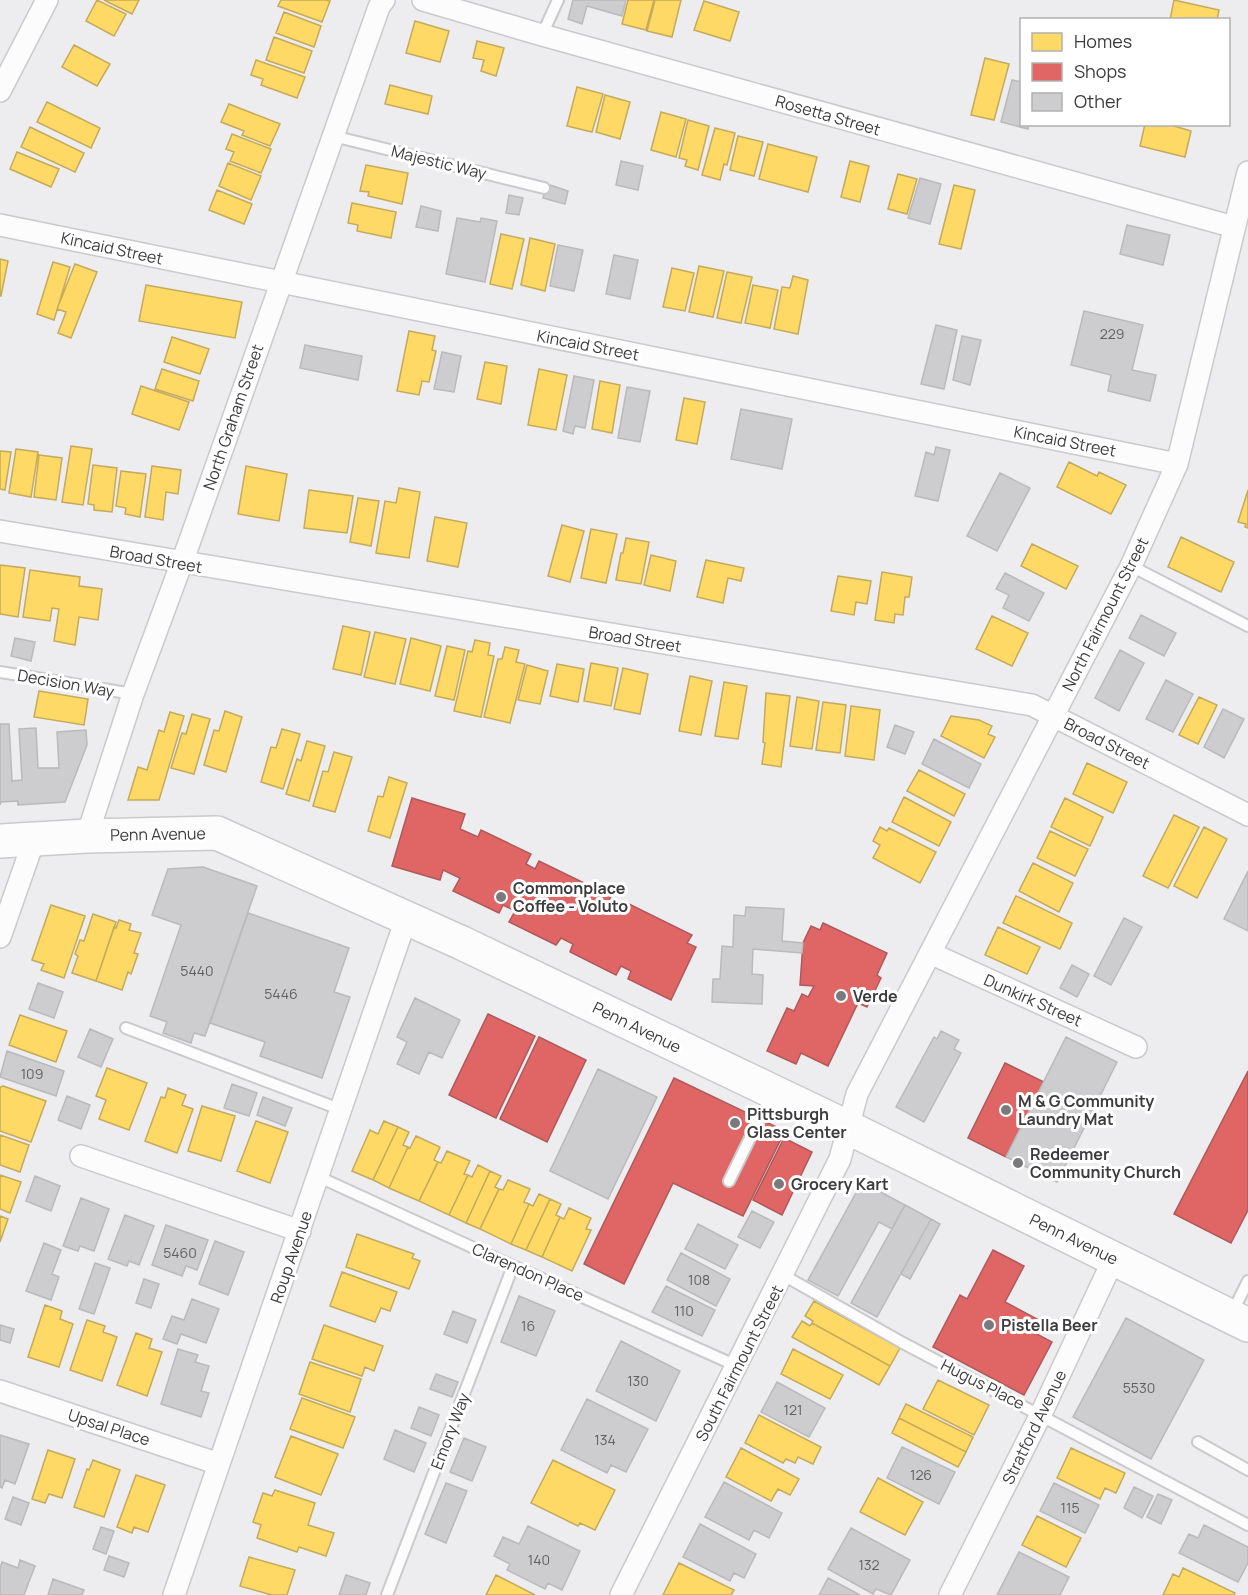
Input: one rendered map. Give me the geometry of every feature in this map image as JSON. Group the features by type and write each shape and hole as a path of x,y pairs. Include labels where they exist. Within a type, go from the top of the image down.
{"main road":[{"name":"Penn Avenue","path":"0,841 217,833 462,943 849,1128 1239,1320"}],"street":[{"path":"0,91 47,0"},
{"name":"North Graham Street","path":"87,836 133,694 182,563 379,7 384,0"},
{"name":"Rosetta Street","path":"423,0 1234,227"},
{"name":"North Fairmount Street","path":"849,1128 857,1094 1131,566 1177,464 1248,172"},
{"name":"Kincaid Street","path":"0,225 1177,464"},
{"name":"Broad Street","path":"0,531 1032,705 1248,815"},
{"path":"0,937 34,840"},
{"name":"Roup Avenue","path":"174,1595 406,919"},
{"name":"Dunkirk Street","path":"930,953 1136,1047"},
{"name":"South Fairmount Street","path":"621,1595 840,1159 849,1128"},
{"path":"81,1156 300,1231"},
{"name":"Stratford Avenue","path":"950,1595 1041,1414 1114,1258"},
{"name":"Upsal Place","path":"0,1391 219,1464"}],"lane":[{"path":"542,35 558,0"},
{"name":"Majestic Way","path":"333,136 544,188"},
{"path":"1131,566 1248,626"},
{"name":"Decision Way","path":"0,672 133,694"},
{"path":"126,1028 342,1110"},
{"path":"729,1181 773,1092"},
{"name":"Clarendon Place","path":"319,1177 737,1366"},
{"name":"Emory Way","path":"387,1595 513,1266"},
{"name":"Hugus Place","path":"783,1275 903,1343 1248,1525"},
{"path":"1239,1320 1248,1281"},
{"path":"1198,1442 1248,1470"}],"building: Homes":[{"path":"97,0 126,14 114,36 86,21"},
{"path":"104,0 139,0 132,14"},
{"path":"281,0 330,1 322,22 278,6"},
{"path":"628,0 654,0 646,30 622,24"},
{"path":"655,0 681,0 672,37 647,31"},
{"path":"1174,0 1219,10 1217,18 1170,18"},
{"path":"704,1 739,12 730,41 694,30"},
{"path":"284,12 321,26 314,47 276,33"},
{"path":"415,21 449,31 440,62 406,53"},
{"path":"274,37 312,51 304,73 266,60"},
{"path":"477,41 504,48 496,76 481,71 484,60 473,58"},
{"path":"74,45 110,64 97,86 62,67"},
{"path":"985,58 1009,64 994,120 971,115"},
{"path":"256,60 305,77 297,98 261,85 263,79 251,75"},
{"path":"390,85 432,96 428,114 385,104"},
{"path":"577,87 603,94 592,132 567,126"},
{"path":"605,95 630,102 620,139 596,132"},
{"path":"47,102 100,128 91,148 37,122"},
{"path":"229,104 280,124 270,146 242,135 244,131 221,122"},
{"path":"661,112 686,119 676,157 651,150"},
{"path":"688,120 709,126 698,170 685,166 687,160 679,158"},
{"path":"1145,126 1174,126 1191,131 1185,157 1140,146"},
{"path":"30,127 84,153 75,172 21,147"},
{"path":"715,128 735,133 727,165 724,164 720,180 702,175"},
{"path":"232,134 271,149 261,173 230,161 234,152 226,149"},
{"path":"738,136 763,142 754,176 730,170"},
{"path":"768,144 817,157 808,192 759,179"},
{"path":"17,152 59,169 51,187 10,169"},
{"path":"850,161 869,166 860,202 841,197"},
{"path":"228,163 261,176 251,200 219,186"},
{"path":"366,165 408,173 402,204 368,196 369,192 360,191"},
{"path":"898,174 917,179 907,214 888,209"},
{"path":"954,185 975,190 961,249 939,244"},
{"path":"217,190 252,204 244,224 209,210"},
{"path":"352,203 396,212 391,238 357,231 358,225 348,223"},
{"path":"501,234 524,239 512,289 490,284"},
{"path":"530,238 555,244 545,291 521,285"},
{"path":"0,259 8,261 1,296 0,296"},
{"path":"53,262 70,267 54,320 37,314"},
{"path":"75,264 97,272 71,338 58,333 66,312 57,309"},
{"path":"699,266 724,271 713,317 689,312"},
{"path":"672,268 694,273 685,311 663,307"},
{"path":"727,272 752,277 741,323 717,318"},
{"path":"793,276 808,280 798,334 774,329 782,287 790,288"},
{"path":"146,285 242,302 235,338 139,321"},
{"path":"753,285 778,290 770,328 745,323"},
{"path":"409,331 435,336 432,350 436,351 429,382 422,381 419,395 397,391"},
{"path":"172,337 209,349 200,374 164,362"},
{"path":"485,362 507,366 501,404 477,399"},
{"path":"162,369 199,381 193,401 155,389"},
{"path":"539,369 567,375 556,430 528,425"},
{"path":"600,381 620,385 612,433 592,429"},
{"path":"141,386 189,402 179,430 132,414"},
{"path":"684,398 705,402 697,444 676,440"},
{"path":"71,446 92,449 83,505 62,502"},
{"path":"16,449 38,452 31,497 9,493"},
{"path":"0,451 11,452 5,490 0,489"},
{"path":"39,455 62,458 56,500 34,497"},
{"path":"1069,462 1097,476 1099,472 1126,485 1111,514 1057,487"},
{"path":"93,465 117,468 112,512 94,510 94,505 88,504"},
{"path":"152,466 181,470 178,494 166,492 163,520 145,517"},
{"path":"246,466 287,474 279,521 238,514"},
{"path":"121,471 146,474 140,517 125,514 126,508 116,506"},
{"path":"399,488 420,492 409,558 376,553 385,501 396,503"},
{"path":"309,490 353,496 347,533 304,528"},
{"path":"1248,490 1248,528 1245,527 1246,524 1238,522"},
{"path":"358,498 379,501 371,546 350,542"},
{"path":"435,517 467,523 458,567 427,561"},
{"path":"562,525 584,531 570,582 548,576"},
{"path":"591,529 617,534 606,583 581,578"},
{"path":"1181,537 1234,562 1221,592 1168,567"},
{"path":"626,538 649,542 641,584 616,580"},
{"path":"1032,544 1078,566 1066,589 1021,566"},
{"path":"651,555 676,561 670,591 644,585"},
{"path":"706,560 744,568 741,581 728,578 723,603 697,597"},
{"path":"0,565 25,568 18,617 0,614"},
{"path":"30,570 80,577 79,586 102,589 98,620 79,617 75,645 54,641 59,609 52,608 50,621 23,617"},
{"path":"882,572 912,577 909,597 905,597 903,615 895,614 894,623 875,620"},
{"path":"838,576 871,581 867,604 856,602 854,615 831,611"},
{"path":"992,616 1028,633 1012,666 976,649"},
{"path":"343,626 370,632 361,675 333,669"},
{"path":"375,632 406,639 395,684 364,677"},
{"path":"411,638 441,646 430,691 400,684"},
{"path":"475,640 490,643 488,655 494,656 481,717 454,711 468,651 472,652"},
{"path":"447,646 465,650 454,700 435,696"},
{"path":"505,647 519,650 516,662 525,664 510,723 484,717 498,659 502,659"},
{"path":"591,663 618,668 611,706 584,701"},
{"path":"557,664 584,669 578,702 550,696"},
{"path":"527,665 548,671 540,704 518,700"},
{"path":"623,668 648,674 640,714 614,709"},
{"path":"690,676 712,681 701,735 679,731"},
{"path":"724,682 747,686 738,739 715,736"},
{"path":"39,691 88,699 84,725 34,717"},
{"path":"766,693 790,696 781,767 762,764 765,743 763,742"},
{"path":"797,697 819,701 812,749 790,746"},
{"path":"1199,697 1217,705 1198,744 1179,735"},
{"path":"823,702 846,705 840,753 816,750"},
{"path":"851,706 880,710 874,760 845,756"},
{"path":"225,711 242,717 226,772 204,765 214,730 219,731"},
{"path":"170,712 184,716 159,800 128,800 138,767 147,770 159,730 164,732"},
{"path":"192,714 210,719 194,774 171,768 182,733 186,734"},
{"path":"951,716 979,720 992,726 988,734 995,737 984,758 941,736"},
{"path":"282,729 300,734 283,789 261,782 271,747 276,748"},
{"path":"307,741 325,746 309,801 286,794 297,759 301,761"},
{"path":"334,752 352,757 335,812 313,806 323,771 328,772"},
{"path":"1087,763 1127,782 1113,813 1073,794"},
{"path":"919,770 965,794 954,816 907,791"},
{"path":"389,777 407,783 390,838 368,831 378,796 383,797"},
{"path":"904,797 951,822 939,846 892,822"},
{"path":"1065,798 1103,817 1090,846 1051,827"},
{"path":"1174,815 1199,827 1168,888 1143,876"},
{"path":"880,827 887,831 889,828 936,852 920,883 873,858 880,845 873,841"},
{"path":"1204,827 1227,839 1197,898 1174,886"},
{"path":"1050,831 1088,849 1075,876 1037,858"},
{"path":"1033,863 1073,883 1059,912 1019,891"},
{"path":"1016,896 1072,923 1060,949 1003,923"},
{"path":"51,905 85,916 64,978 41,970 44,964 32,960"},
{"path":"93,914 116,922 96,981 72,973 78,956 75,954 80,940 84,941"},
{"path":"119,920 131,924 129,930 141,933 134,953 138,954 131,974 128,972 122,990 96,981 114,927 116,928"},
{"path":"998,927 1040,947 1027,974 985,955"},
{"path":"20,1015 67,1031 56,1062 9,1045"},
{"path":"107,1068 147,1083 129,1130 99,1119 106,1100 96,1096"},
{"path":"3,1086 46,1101 31,1142 0,1131 0,1087"},
{"path":"168,1088 186,1095 182,1105 193,1109 177,1153 145,1141 161,1097 165,1098"},
{"path":"202,1106 235,1116 221,1161 188,1151"},
{"path":"256,1121 288,1132 270,1183 237,1171"},
{"path":"384,1121 398,1127 373,1180 352,1171 370,1130 378,1134"},
{"path":"398,1127 409,1132 403,1145 408,1147 389,1188 373,1180"},
{"path":"0,1135 29,1145 20,1172 0,1165"},
{"path":"416,1136 440,1147 434,1160 438,1162 419,1201 389,1188 408,1147 410,1148"},
{"path":"447,1151 470,1161 464,1174 468,1175 449,1215 419,1201 438,1162 441,1163"},
{"path":"478,1165 490,1171 466,1223 449,1215 468,1175 472,1177"},
{"path":"490,1171 501,1176 495,1187 499,1189 480,1229 466,1223"},
{"path":"0,1175 21,1182 10,1213 0,1209"},
{"path":"508,1180 530,1189 524,1202 529,1204 511,1244 480,1229 499,1189 503,1190"},
{"path":"539,1194 550,1199 526,1250 511,1244 529,1204 533,1206"},
{"path":"550,1199 561,1204 556,1215 560,1217 542,1257 526,1250"},
{"path":"569,1208 591,1218 586,1229 591,1230 572,1271 542,1257 560,1217 564,1219"},
{"path":"0,1216 8,1219 0,1242"},
{"path":"357,1234 414,1254 412,1258 420,1261 409,1289 346,1267"},
{"path":"342,1272 397,1292 390,1311 381,1308 375,1322 330,1306"},
{"path":"814,1301 900,1348 890,1366 812,1323 813,1321 805,1316"},
{"path":"45,1305 62,1311 60,1319 73,1324 59,1367 28,1357"},
{"path":"87,1320 105,1326 103,1332 117,1337 102,1381 70,1370"},
{"path":"802,1321 810,1326 812,1323 890,1366 879,1385 792,1337"},
{"path":"324,1325 383,1346 374,1371 365,1367 362,1376 312,1359"},
{"path":"136,1333 152,1339 149,1348 162,1352 147,1396 117,1385"},
{"path":"793,1349 843,1375 830,1399 781,1374"},
{"path":"310,1362 361,1379 350,1412 299,1394"},
{"path":"938,1380 989,1405 974,1435 923,1409"},
{"path":"302,1398 355,1417 343,1448 290,1429"},
{"path":"906,1404 973,1437 966,1452 899,1418"},
{"path":"759,1415 821,1447 813,1464 798,1457 795,1463 786,1459 783,1463 745,1443"},
{"path":"899,1418 966,1452 958,1467 892,1433"},
{"path":"291,1436 338,1454 321,1495 275,1477"},
{"path":"741,1448 799,1479 790,1495 778,1489 771,1501 726,1477"},
{"path":"1071,1448 1125,1473 1116,1493 1105,1488 1100,1499 1057,1478"},
{"path":"48,1450 75,1459 62,1498 49,1494 45,1503 32,1499"},
{"path":"93,1460 120,1470 104,1517 74,1507 87,1469 89,1470"},
{"path":"553,1460 615,1490 595,1530 580,1523 578,1526 531,1503"},
{"path":"136,1475 165,1485 148,1532 134,1527 132,1533 117,1527"},
{"path":"878,1478 923,1502 905,1535 860,1512"},
{"path":"275,1490 315,1503 308,1525 334,1533 326,1556 299,1547 297,1552 257,1538 261,1525 253,1522 263,1493 272,1496"},
{"path":"1037,1516 1081,1538 1066,1567 1022,1545"},
{"path":"249,1557 295,1570 287,1595 272,1595 240,1586"},
{"path":"679,1563 734,1590 731,1595 663,1595"},
{"path":"1183,1568 1235,1593 1234,1595 1163,1595 1173,1574 1179,1577"},
{"path":"496,1575 535,1595 486,1595"}],"building: Shops":[{"path":"412,798 465,814 460,829 478,837 481,830 531,854 526,864 535,869 539,861 611,896 608,903 619,909 623,901 692,935 687,943 696,947 671,1000 628,979 631,971 621,966 616,975 570,952 573,944 561,938 556,945 509,922 515,911 503,905 499,913 453,891 460,878 443,870 440,880 392,866"},
{"name":"Verde","path":"823,923 887,953 877,975 881,978 867,1007 858,1003 828,1066 801,1053 796,1064 767,1051 787,1008 794,1011 802,994 808,997 814,986 800,985 803,943 811,926 820,930"},
{"path":"488,1014 535,1036 496,1118 449,1095"},
{"path":"539,1037 586,1060 547,1142 500,1119"},
{"name":"M & G Community Laundry Mat","path":"1005,1063 1044,1082 1006,1157 968,1138"},
{"path":"1248,1071 1248,1210 1231,1243 1174,1214"},
{"name":"Pittsburgh Glass Center","path":"674,1078 785,1131 743,1216 673,1183 624,1284 584,1264"},
{"name":"Grocery Kart","path":"784,1138 812,1152 782,1215 753,1200"},
{"name":"Pistella Beer","path":"993,1250 1024,1266 1005,1302 1037,1319 1031,1331 1052,1342 1024,1395 933,1347 960,1295 967,1299"}],"building: Other":[{"path":"573,0 626,0 622,16 587,6 582,24 568,19"},
{"path":"1012,80 1020,82 1020,126 1029,126 1028,129 1001,122"},
{"path":"621,161 643,166 638,190 616,185"},
{"path":"920,178 941,184 930,224 908,218"},
{"path":"547,184 568,191 565,204 543,198"},
{"path":"509,195 523,198 519,215 506,213"},
{"path":"421,206 441,211 438,231 416,227"},
{"path":"457,218 480,222 481,218 497,221 485,282 446,274"},
{"path":"1127,225 1170,235 1163,265 1120,254"},
{"path":"558,245 583,250 574,291 550,286"},
{"path":"614,255 638,260 630,299 606,294"},
{"path":"1084,311 1143,325 1132,370 1156,375 1150,401 1108,391 1111,375 1071,365"},
{"path":"936,325 957,330 944,389 921,384"},
{"path":"962,336 981,340 970,385 953,380"},
{"path":"305,345 362,356 358,380 300,368"},
{"path":"442,352 461,356 454,392 434,389"},
{"path":"574,376 594,380 585,428 575,426 573,434 563,431"},
{"path":"627,387 650,391 640,442 618,438"},
{"path":"741,409 792,419 782,469 731,459"},
{"path":"936,447 950,450 938,501 915,496 926,452 934,455"},
{"path":"1000,473 1030,488 997,551 967,536"},
{"path":"1005,573 1044,593 1029,621 1003,608 1009,595 996,589"},
{"path":"1141,615 1176,633 1164,656 1129,638"},
{"path":"15,638 35,642 31,661 11,656"},
{"path":"1120,650 1144,663 1119,711 1095,698"},
{"path":"1166,680 1193,694 1173,732 1146,719"},
{"path":"1223,709 1244,719 1224,758 1204,747"},
{"path":"0,724 9,724 12,781 22,780 19,729 36,728 38,768 59,768 57,732 86,730 87,745 65,802 18,805 18,801 1,802 0,805"},
{"path":"895,725 914,732 905,754 887,747"},
{"path":"934,739 981,764 969,788 922,764"},
{"path":"203,867 257,886 205,1036 194,1033 191,1043 163,1033 167,1022 150,1016 181,925 152,915 168,869"},
{"path":"1248,871 1248,931 1224,919"},
{"path":"746,907 784,909 782,941 803,943 802,953 753,949 752,974 763,975 762,1004 712,1002 713,979 720,979 722,946 733,947 734,915 745,916"},
{"path":"248,913 349,948 334,992 350,997 322,1078 260,1056 265,1042 210,1023"},
{"path":"1124,918 1142,927 1111,985 1094,976"},
{"path":"1072,965 1089,974 1077,997 1060,988"},
{"path":"38,983 63,992 54,1018 29,1009"},
{"path":"415,998 460,1020 442,1058 429,1052 419,1074 397,1064 407,1042 397,1037"},
{"path":"90,1029 113,1039 101,1067 78,1057"},
{"path":"941,1031 959,1040 954,1049 961,1053 924,1122 896,1107 934,1037 937,1039"},
{"path":"1066,1037 1117,1062 1057,1182 1006,1157"},
{"path":"7,1051 64,1071 56,1096 0,1077"},
{"path":"598,1069 657,1097 608,1199 550,1171"},
{"path":"232,1084 257,1093 249,1116 224,1108"},
{"path":"67,1096 90,1105 81,1129 58,1120"},
{"path":"263,1097 292,1108 285,1126 257,1115"},
{"path":"35,1176 60,1186 51,1211 26,1201"},
{"path":"862,1182 905,1205 892,1229 879,1222 838,1296 808,1280"},
{"path":"81,1198 109,1209 94,1251 80,1246 78,1251 63,1246"},
{"path":"905,1205 931,1219 877,1317 851,1303"},
{"path":"752,1211 774,1222 760,1248 738,1237"},
{"path":"125,1215 154,1226 139,1265 129,1261 127,1266 108,1259"},
{"path":"931,1219 940,1224 910,1279 901,1274"},
{"path":"698,1224 738,1245 725,1269 685,1249"},
{"path":"166,1225 208,1240 197,1270 186,1266 182,1276 152,1265"},
{"path":"215,1241 244,1252 228,1295 199,1284"},
{"path":"44,1243 61,1250 52,1274 59,1277 51,1300 26,1291"},
{"path":"681,1253 730,1279 716,1306 667,1280"},
{"path":"95,1263 110,1268 94,1314 79,1309"},
{"path":"144,1279 159,1284 151,1308 136,1303"},
{"path":"666,1286 715,1310 702,1336 652,1312"},
{"path":"519,1296 555,1311 536,1356 501,1342"},
{"path":"192,1299 219,1309 206,1343 181,1334 177,1344 163,1339 172,1316 184,1320"},
{"path":"453,1311 476,1320 467,1343 444,1334"},
{"path":"1126,1318 1204,1360 1151,1459 1073,1417"},
{"path":"0,1325 14,1329 10,1343 0,1340"},
{"path":"621,1341 680,1371 656,1421 596,1391"},
{"path":"178,1349 198,1355 195,1362 209,1366 201,1391 209,1393 201,1417 161,1404"},
{"path":"436,1374 458,1382 452,1397 430,1389"},
{"path":"777,1382 825,1408 809,1437 761,1412"},
{"path":"587,1399 648,1429 626,1472 611,1465 607,1473 561,1450"},
{"path":"419,1407 439,1415 431,1436 411,1428"},
{"path":"395,1430 426,1443 414,1472 384,1459"},
{"path":"0,1435 29,1444 15,1484 5,1480 2,1488 0,1487"},
{"path":"464,1438 486,1447 472,1481 450,1472"},
{"path":"902,1447 955,1472 939,1504 887,1478"},
{"path":"724,1482 782,1513 769,1538 754,1530 749,1540 705,1517"},
{"path":"446,1483 467,1491 446,1543 425,1534"},
{"path":"1054,1483 1099,1505 1085,1533 1040,1511"},
{"path":"1134,1487 1153,1496 1142,1518 1124,1508"},
{"path":"1158,1494 1172,1500 1161,1524 1147,1517"},
{"path":"13,1497 29,1503 21,1525 5,1519"},
{"path":"700,1524 756,1554 744,1578 734,1573 730,1581 683,1557"},
{"path":"1204,1525 1248,1547 1248,1563 1238,1582 1179,1553 1189,1534 1198,1538"},
{"path":"528,1526 580,1551 562,1590 548,1583 545,1589 507,1570 510,1564 494,1556 503,1537 519,1544"},
{"path":"101,1527 114,1531 106,1554 93,1549"},
{"path":"851,1528 910,1560 891,1595 876,1589 873,1594 828,1569"},
{"path":"1019,1552 1069,1577 1060,1595 997,1595"},
{"path":"109,1556 129,1563 124,1577 104,1570"},
{"path":"20,1560 35,1566 24,1595 0,1595 2,1562 18,1568"},
{"path":"346,1575 370,1583 366,1595 339,1595"},
{"path":"828,1578 860,1595 819,1595"},
{"path":"53,1579 84,1590 82,1595 48,1595"}],"place":[{"name":"Commonplace Coffee - Voluto","path":"501,897"},
{"name":"Verde","path":"841,996"},
{"name":"M & G Community Laundry Mat","path":"1006,1110"},
{"name":"Pittsburgh Glass Center","path":"735,1123"},
{"name":"Redeemer Community Church","path":"1018,1163"},
{"name":"Grocery Kart","path":"779,1184"},
{"name":"Pistella Beer","path":"989,1325"}]}
